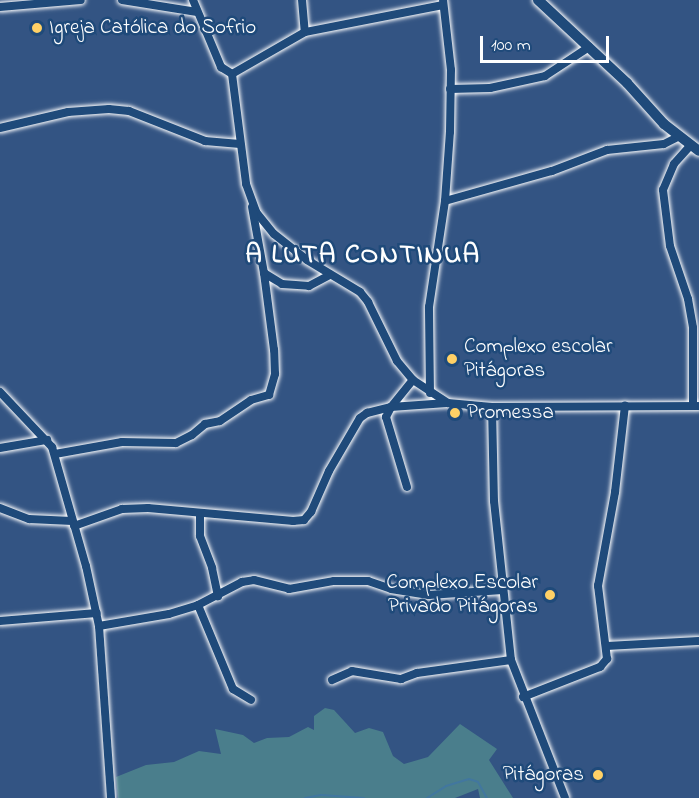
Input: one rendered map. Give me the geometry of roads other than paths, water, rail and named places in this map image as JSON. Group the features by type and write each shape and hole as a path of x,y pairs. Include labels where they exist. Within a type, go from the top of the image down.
{"street":[{"path":"0,7 14,3 81,0"},
{"path":"122,0 197,12"},
{"path":"193,0 221,67 232,74"},
{"path":"302,0 305,32"},
{"path":"0,508 29,519 73,523 122,509 148,508 293,521 304,520 311,512 329,471 360,418 367,413 391,407 448,403 492,407 696,406 693,328 688,299 670,246 663,190 674,164 694,148 678,137 589,47 538,0"},
{"path":"232,74 305,32 443,2 451,70 445,201 429,307 430,393"},
{"path":"450,89 490,88 545,76 589,47"},
{"path":"55,454 122,442 176,442 192,435 205,424 220,421 251,400 269,395 275,374 264,273 240,144 232,74"},
{"path":"2,126 68,112 110,109 129,111 205,141 240,144"},
{"path":"445,201 552,171 607,150 664,144 678,137"},
{"path":"250,198 256,212 274,234 330,275 360,292 368,302 397,361 413,380 448,403"},
{"path":"264,273 282,284 309,286 330,275"},
{"path":"408,487 386,417 391,407 413,380"},
{"path":"0,392 47,440 55,454 97,613 111,798"},
{"path":"523,697 600,667 607,659 598,586 615,492 625,406"},
{"path":"492,407 494,501 511,660 523,697 565,798"},
{"path":"0,448 47,440"},
{"path":"200,513 200,536 212,568 218,596"},
{"path":"99,626 169,614 198,605 242,582 254,580 289,589 334,581 368,581 391,590 429,595 503,590"},
{"path":"198,605 233,689 250,700"},
{"path":"0,621 97,613"},
{"path":"606,646 699,641"},
{"path":"332,680 352,671 401,679 417,673 511,660"}],"waterway":[{"path":"427,798 446,786 469,779 478,782 487,798"},
{"path":"305,798 321,795 364,798"}],"place":[{"name":"Igreja Católica do Sofrio","path":"37,28"},
{"name":"Complexo escolar Pitágoras","path":"452,359"},
{"name":"Promessa","path":"455,413"},
{"name":"Complexo Escolar Privado Pitágoras","path":"550,595"},
{"name":"Pitágoras","path":"598,775"}],"district":[{"name":"A LUTA CONTINUA","path":"363,256"}]}
